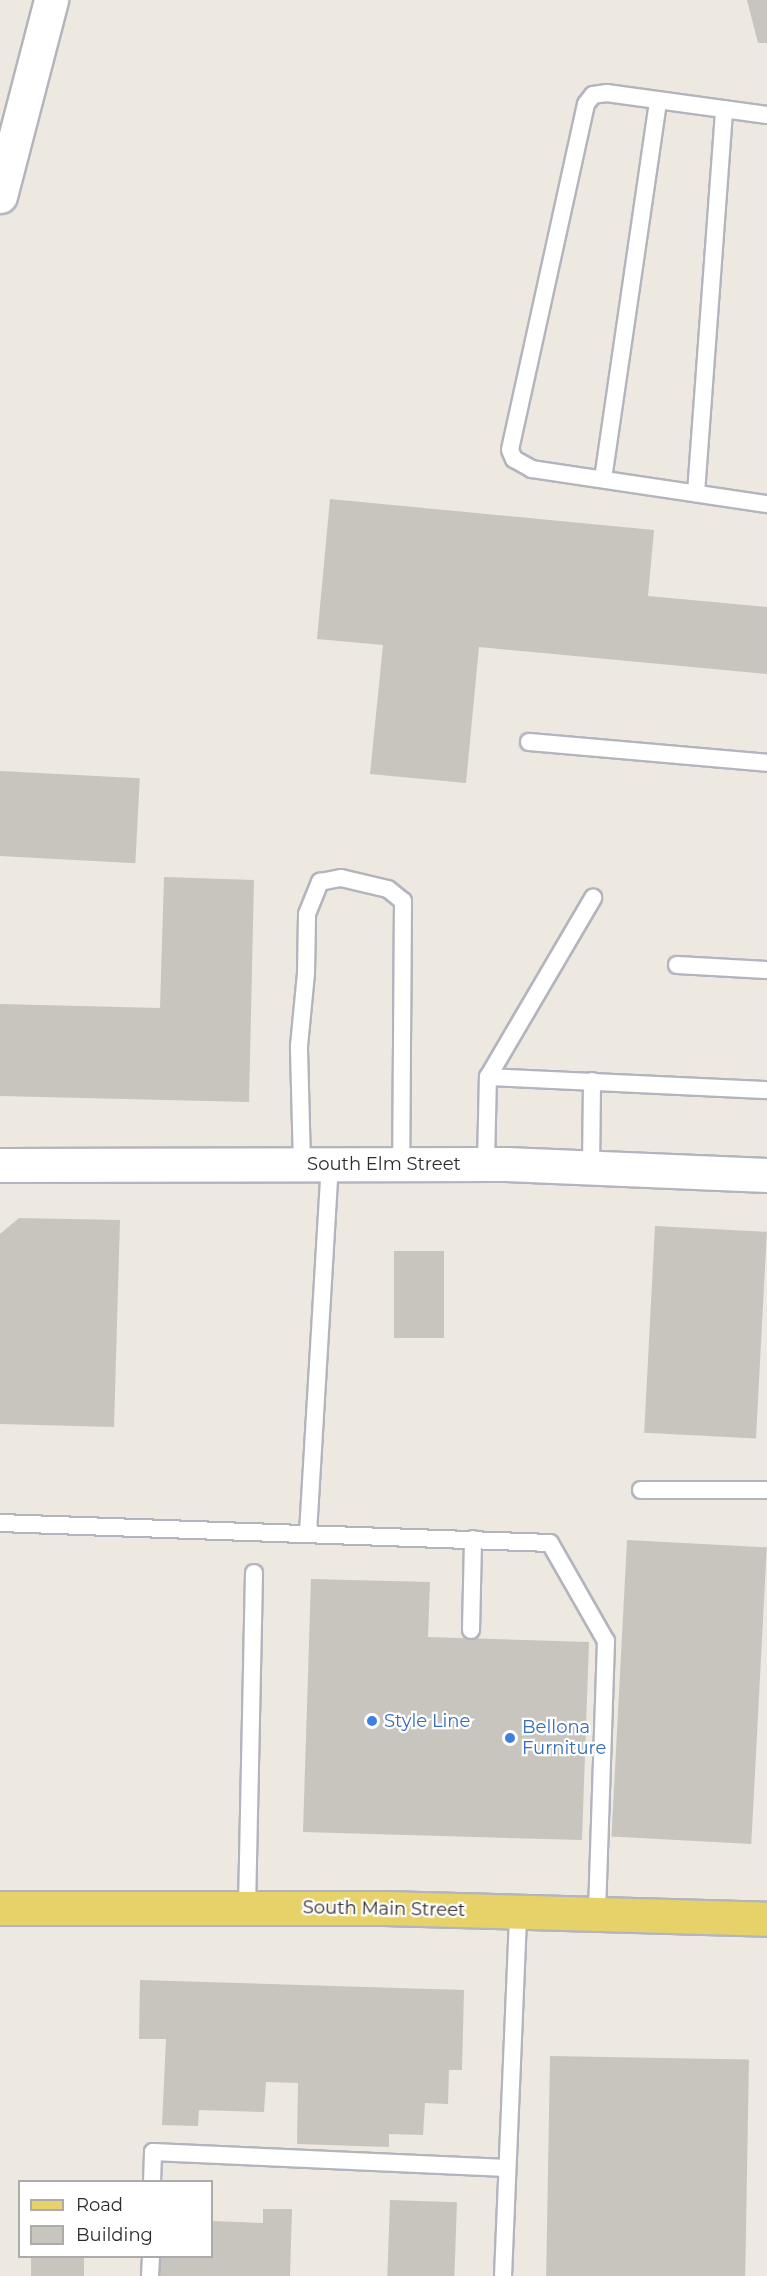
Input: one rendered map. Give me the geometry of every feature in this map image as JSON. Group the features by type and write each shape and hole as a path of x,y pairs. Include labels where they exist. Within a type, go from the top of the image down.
{"main road":[{"name":"South Main Street","path":"0,1908 247,1908 767,1919"}],"street":[{"path":"0,196 51,0"},
{"name":"South Elm Street","path":"0,1165 486,1163 767,1175"}],"lane":[{"path":"767,115 606,93 593,94 586,104 510,450 514,459 532,469 767,504"},
{"path":"603,479 658,100"},
{"path":"696,493 724,109"},
{"path":"530,742 767,763"},
{"path":"308,1533 316,1164 299,1046 306,973 307,914 320,882 341,878 388,889 403,901 401,1164"},
{"path":"486,1163 488,1077 593,898"},
{"path":"678,965 767,970"},
{"path":"488,1077 767,1090"},
{"path":"591,1082 591,1167"},
{"path":"641,1490 767,1490"},
{"path":"0,1523 550,1543 606,1641 597,1914"},
{"path":"471,1630 473,1539"},
{"path":"247,1908 254,1573"},
{"path":"503,2276 518,1912"},
{"path":"152,2180 153,2152 507,2168"},
{"path":"150,2276 151,2258"}],"building":[{"path":"747,0 767,0 767,43 758,43"},
{"path":"330,499 654,530 648,596 767,607 767,674 479,647 466,783 370,774 383,645 317,639"},
{"path":"0,771 140,778 135,863 0,856"},
{"path":"164,877 254,880 249,1102 0,1096 0,1004 160,1008"},
{"path":"19,1218 120,1220 114,1427 0,1424 0,1234"},
{"path":"655,1226 767,1232 756,1439 644,1433"},
{"path":"394,1251 444,1251 444,1338 394,1338"},
{"path":"627,1540 767,1547 751,1844 611,1837"},
{"path":"311,1579 430,1582 428,1637 589,1642 582,1840 303,1832"},
{"path":"140,1980 464,1990 462,2070 449,2070 448,2104 425,2103 423,2135 389,2134 389,2147 297,2144 298,2083 266,2082 264,2112 199,2110 198,2126 162,2125 166,2039 139,2039"},
{"path":"550,2056 749,2059 745,2276 546,2276"},
{"path":"390,2200 457,2202 454,2276 387,2276"},
{"path":"263,2209 292,2209 290,2276 156,2276 157,2258 213,2258 213,2221 263,2223"},
{"path":"31,2258 84,2258 84,2276 31,2276"}],"place":[{"name":"Style Line","path":"372,1721"},
{"name":"Bellona Furniture","path":"510,1738"}]}
